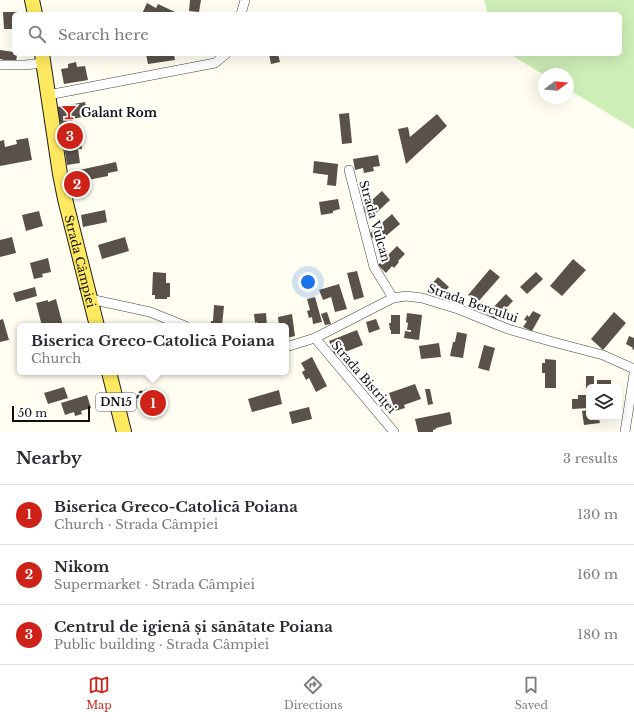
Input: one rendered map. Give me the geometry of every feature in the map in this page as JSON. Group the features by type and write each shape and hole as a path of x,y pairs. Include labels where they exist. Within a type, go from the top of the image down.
{"main road":[{"path":"32,0 35,12"},
{"name":"Strada Câmpiei","path":"42,58 60,174 96,323"},
{"name":"DN15","path":"109,375 124,432"}],"street":[{"path":"242,12 245,0"},
{"path":"48,95 215,63 224,56"},
{"path":"0,65 25,65 42,58"},
{"name":"Strada Vulcan","path":"349,170 374,267 393,298"},
{"name":"Strada Bercului","path":"289,346 315,338 393,298 406,296 422,298 458,309 508,329 603,354 634,369"},
{"path":"90,299 150,312 178,323"},
{"name":"Strada Bistriței","path":"315,338 394,432"},
{"path":"625,432 634,374"}],"path":[{"path":"120,418 128,414 140,392 150,390 150,393"}],"green space":[{"path":"484,0 634,0 634,129 574,93 574,68 538,68 538,71 513,56 622,56 622,12 487,12"}],"building":[{"path":"190,0 201,0 199,12 189,11"},
{"path":"147,3 156,8 158,4 175,12 143,12"},
{"path":"3,12 12,12 12,29 4,29"},
{"path":"0,50 12,52 12,56 17,56 16,63 0,59"},
{"path":"146,56 174,56 175,60 148,64"},
{"path":"269,56 278,56 280,62 271,64"},
{"path":"76,62 77,67 85,66 88,80 64,84 61,69 68,68 68,64"},
{"path":"85,102 88,116 72,119 77,140 64,142 57,107"},
{"path":"349,113 352,143 342,144 339,114"},
{"path":"437,114 447,126 406,164 398,129 408,127 410,137"},
{"path":"28,138 32,160 0,166 0,141 4,140 5,147 17,144 16,140"},
{"path":"81,141 82,149 78,149 80,163 67,165 64,144"},
{"path":"378,155 380,166 373,167 374,171 364,173 363,168 355,170 353,159"},
{"path":"314,161 338,164 336,186 327,185 328,175 313,173"},
{"path":"116,162 118,171 108,173 108,176 88,180 89,186 74,190 70,172"},
{"path":"382,191 390,200 373,216 370,212 367,215 362,209"},
{"path":"338,199 340,209 333,211 333,213 321,215 319,202"},
{"path":"105,210 107,222 83,227 81,215"},
{"path":"39,211 43,226 26,231 22,215"},
{"path":"392,214 400,224 380,241 378,239 375,241 369,234"},
{"path":"12,237 16,253 0,257 0,240"},
{"path":"125,237 129,251 102,259 98,245"},
{"path":"397,246 405,254 394,268 392,266 386,273 378,265"},
{"path":"48,258 51,272 42,274 43,277 34,279 30,263"},
{"path":"573,259 586,270 562,296 550,286"},
{"path":"490,269 500,277 477,303 468,295"},
{"path":"357,271 364,297 354,300 347,273"},
{"path":"153,272 166,273 166,283 170,283 170,297 167,297 167,299 155,299 155,295 152,295"},
{"path":"536,272 543,279 527,294 520,287"},
{"path":"438,277 449,287 438,298 429,287"},
{"path":"339,284 347,309 335,312 331,297 323,300 319,290"},
{"path":"35,287 37,296 16,302 13,293"},
{"path":"506,294 513,301 494,321 487,314"},
{"path":"315,297 322,322 313,324 312,317 309,318 307,311 310,310 307,299"},
{"path":"56,299 62,323 41,323 36,303 48,300 48,302"},
{"path":"214,305 224,306 222,323 211,323 211,321 213,321"},
{"path":"533,311 541,315 532,331 523,327 527,321 524,320 527,315 529,317"},
{"path":"327,312 331,324 325,325 321,314"},
{"path":"614,312 626,323 603,350 591,339"},
{"path":"266,313 267,323 255,323 254,314"},
{"path":"407,313 422,315 419,340 404,338 405,331 411,332 411,330 407,330"},
{"path":"292,314 295,336 289,337 289,323 279,323 278,317"},
{"path":"391,315 400,315 400,334 391,334 389,323 391,323"},
{"path":"3,319 9,340 0,342 0,320"},
{"path":"376,319 380,329 369,333 366,322"},
{"path":"357,330 363,345 335,356 329,341"},
{"path":"457,332 467,334 463,358 450,356"},
{"path":"629,336 634,338 634,350 626,344"},
{"path":"439,343 441,357 421,359 419,346"},
{"path":"484,345 495,348 489,371 478,368"},
{"path":"312,357 327,386 316,392 309,378 306,380 302,372 305,370 301,363"},
{"path":"545,359 556,360 556,388 545,388 545,373 542,373 542,363 545,363"},
{"path":"586,376 594,376 594,384 586,384"},
{"path":"597,380 611,380 611,384 597,384"},
{"path":"415,384 421,399 404,405 405,408 395,411 389,393"},
{"path":"64,387 68,398 48,404 44,393"},
{"path":"425,389 430,389 433,404 428,405"},
{"path":"279,390 282,404 252,412 248,399"},
{"path":"157,391 161,416 151,418 145,394"},
{"path":"87,395 91,408 81,411 82,414 75,416 74,412 65,415 61,403"},
{"path":"578,395 586,395 586,408 572,409 572,399 578,399"},
{"path":"309,407 312,419 292,424 289,412"},
{"path":"586,410 586,420 599,420 600,423 584,425 582,411"},
{"path":"450,412 452,424 436,428 433,432 418,432 415,419"}],"place":[{"name":"Galant Rom","path":"69,112"},
{"name":"Centrul de igienă și sănătate Poiana","path":"70,136"},
{"name":"Nikom","path":"77,184"},
{"name":"Biserica Greco-Catolică Poiana","path":"153,403"}]}
